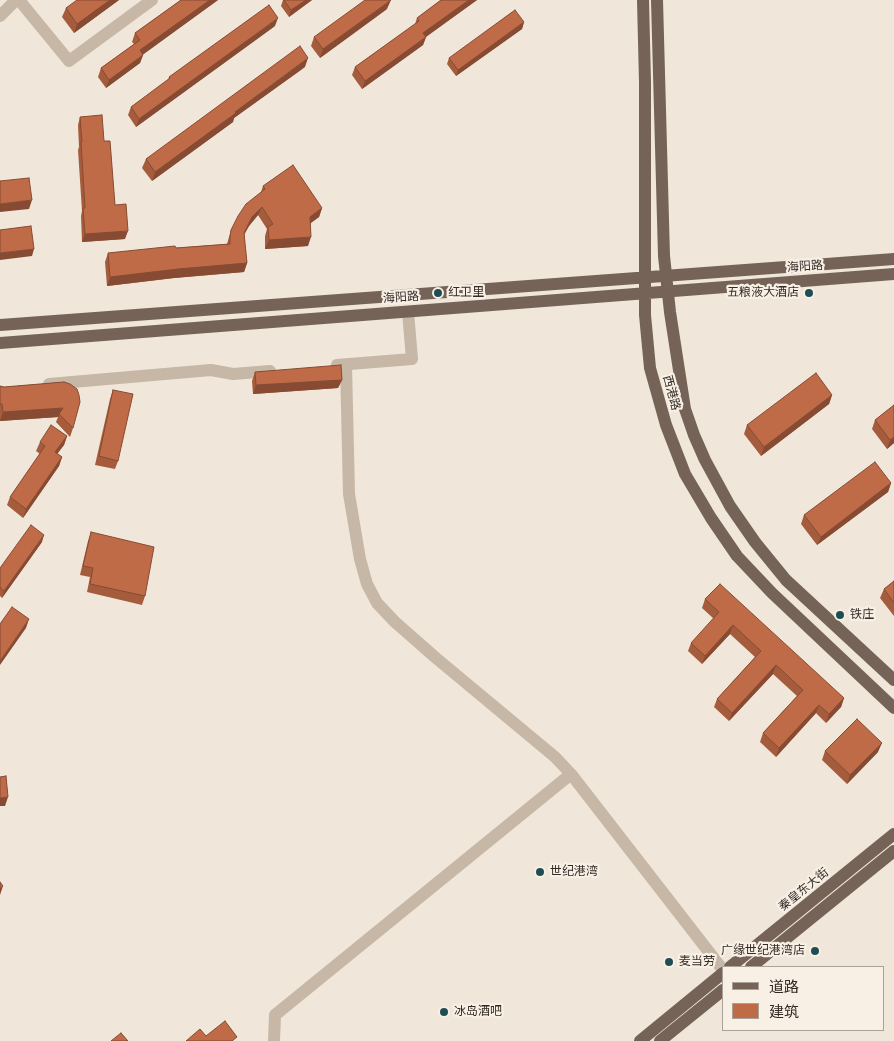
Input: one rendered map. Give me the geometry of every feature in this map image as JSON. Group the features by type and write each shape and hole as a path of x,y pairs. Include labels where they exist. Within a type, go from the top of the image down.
{"main road":[{"name":"西港路","path":"643,0 646,315 650,368 666,425 686,474 711,518 737,556 772,593 894,708"},
{"name":"西港路","path":"657,0 664,256 670,312 686,409 694,435 730,506 755,542 786,580 894,680"},
{"name":"海阳路","path":"0,325 894,259"},
{"name":"海阳路","path":"0,343 894,274"},
{"name":"秦皇东大街","path":"731,966 894,834"},
{"path":"751,966 894,851"},
{"path":"640,1041 722,973"},
{"path":"660,1041 722,991"}],"street":[{"path":"0,16 18,0 69,61 152,0"},
{"path":"327,366 412,359 408,312"},
{"path":"346,365 348,494 366,584 377,603 429,652 555,757 571,774 722,971"},
{"path":"38,385 211,370 233,374 280,370"},
{"path":"274,1041 275,1015 571,774"}],"building":[{"path":"77,0 110,0 77,24 66,8"},
{"path":"181,0 210,0 140,50 143,55 109,80 101,68 140,40 135,33"},
{"path":"284,0 306,0 291,10"},
{"path":"365,0 391,0 323,49 314,37"},
{"path":"441,0 469,0 423,33 426,37 365,81 355,67 419,21 417,18"},
{"path":"269,5 278,18 139,119 131,107 169,77"},
{"path":"515,10 524,22 458,70 449,58"},
{"path":"300,46 308,58 155,172 146,159"},
{"path":"102,115 104,141 110,141 115,205 126,204 128,231 85,234 80,117"},
{"path":"293,165 322,208 310,217 311,237 269,240 268,227 273,224 262,207 252,217 244,233 247,263 110,277 108,253 175,246 176,248 230,244 231,230 246,204 265,189 263,186"},
{"path":"29,178 32,200 0,204 0,181"},
{"path":"31,226 34,249 0,253 0,230"},
{"path":"341,365 342,380 256,385 255,372"},
{"path":"816,373 832,395 764,447 747,425"},
{"path":"64,382 77,389 79,395 80,402 73,428 59,414 63,408 3,412 2,404 0,404 0,386"},
{"path":"113,390 133,394 118,461 99,456"},
{"path":"894,405 894,437 890,440 875,420"},
{"path":"51,425 67,436 55,452 62,457 26,509 10,497 45,446 40,442"},
{"path":"875,462 891,483 821,537 804,515"},
{"path":"31,525 44,535 4,591 0,587 0,568"},
{"path":"91,532 154,547 145,596 90,584 93,568 83,566"},
{"path":"894,581 894,603 884,589"},
{"path":"720,584 844,698 829,714 819,705 779,748 763,733 803,690 776,665 732,713 717,699 761,651 733,625 705,656 691,643 719,612 705,599"},
{"path":"12,607 29,619 0,661 0,624"},
{"path":"857,719 882,743 850,775 825,751"},
{"path":"6,776 8,797 0,798 0,777"},
{"path":"225,1021 237,1037 232,1041 186,1041 200,1029 206,1036"},
{"path":"121,1033 128,1041 111,1041"}],"place":[{"name":"红卫里","path":"438,293"},
{"name":"五粮液大酒店","path":"809,293"},
{"name":"铁庄","path":"840,615"},
{"name":"世纪港湾","path":"540,872"},
{"name":"广缘世纪港湾店","path":"815,951"},
{"name":"麦当劳","path":"669,962"},
{"name":"冰岛酒吧","path":"444,1012"}]}
